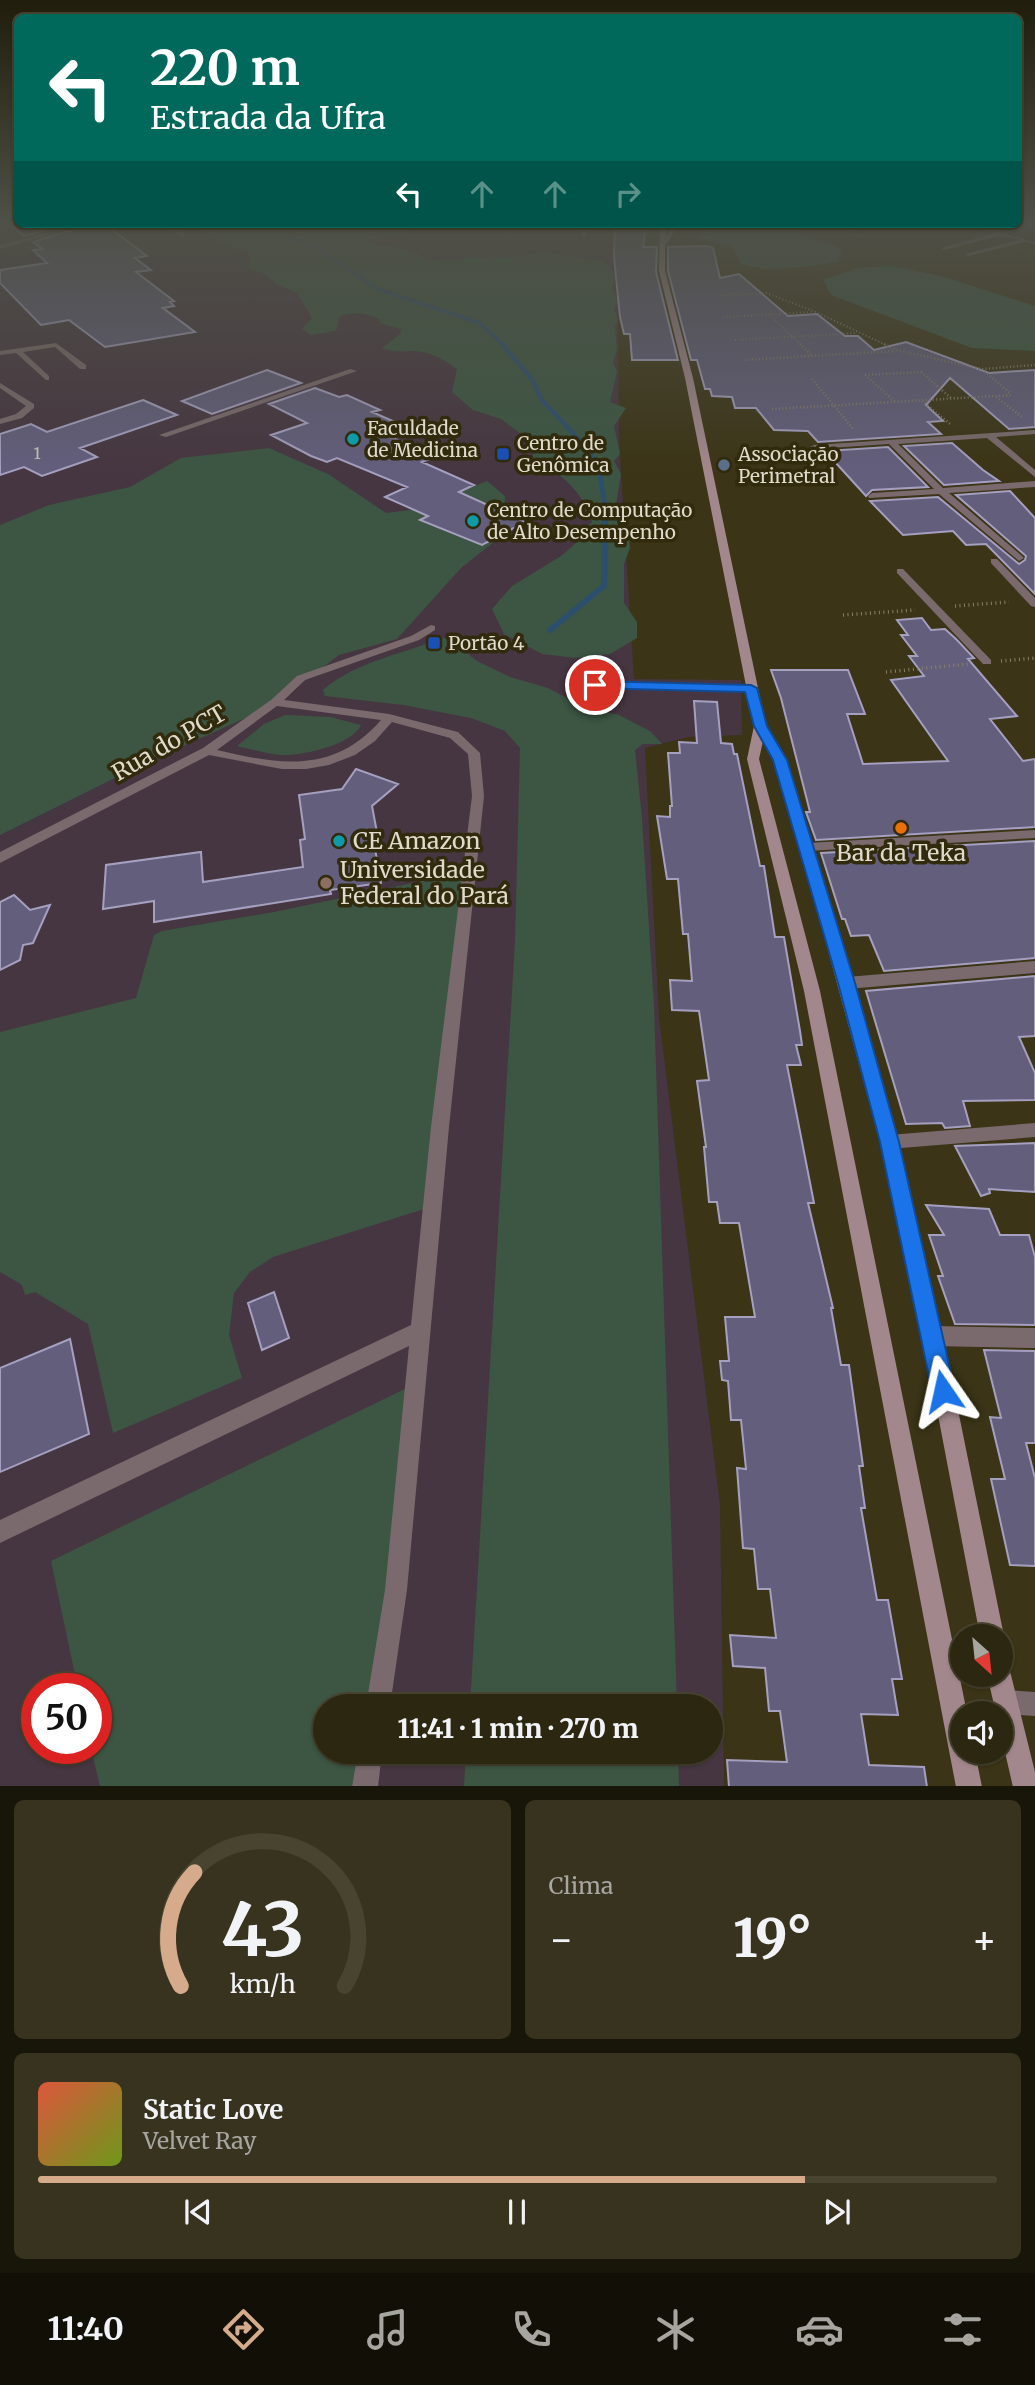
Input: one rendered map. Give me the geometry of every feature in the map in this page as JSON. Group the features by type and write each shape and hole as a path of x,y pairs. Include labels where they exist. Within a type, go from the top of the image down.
{"main road":[{"path":"671,305 689,378 751,688 761,726 780,760 807,847 847,983 889,1142 933,1336 990,1624"},
{"path":"761,726 753,759 811,990 969,1786"},
{"path":"1013,1734 1026,1786"}],"street":[{"path":"0,353 56,345 83,367"},
{"path":"17,350 46,378"},
{"path":"163,435 353,371"},
{"path":"0,422 19,416 31,406 2,389"},
{"path":"814,447 1035,432"},
{"path":"989,435 1035,474"},
{"path":"891,442 942,492 1019,558"},
{"path":"872,496 1035,484"},
{"path":"994,561 1035,604"},
{"path":"900,571 987,662"},
{"name":"Rua do PCT","path":"0,858 207,751 275,702 301,678 415,638 431,628"},
{"path":"595,685 751,688"},
{"path":"275,702 389,718 454,735 474,753 478,796 419,1331 396,1590 379,1694"},
{"path":"207,751 281,766 314,764 335,760 364,747 377,736 389,718"},
{"path":"807,847 1035,834"},
{"path":"847,983 1035,967"},
{"path":"889,1142 1035,1130"},
{"path":"0,1532 419,1331"},
{"path":"933,1336 1035,1338"},
{"path":"1013,1703 1035,1704"},
{"path":"365,1786 368,1764"}],"path":[{"path":"798,305 896,351 982,369 1035,365"},
{"path":"723,317 816,312"},
{"path":"769,315 813,356"},
{"path":"735,340 858,333"},
{"path":"745,360 896,351"},
{"path":"772,409 1012,395 982,369"},
{"path":"894,402 865,375 921,372 951,398"},
{"path":"812,379 865,443"},
{"path":"995,396 1024,419"},
{"path":"921,400 959,432"},
{"path":"886,671 1035,658"}],"shaded area":[{"name":"Universidade Federal do Pará","path":"0,305 618,305 619,440 634,679 741,680 742,735 688,737 645,748 659,1017 720,1504 723,1694 313,1694 313,1764 723,1764 723,1716 724,1786 0,1786"}],"green space":[{"path":"304,305 616,305 614,309 618,320 615,327 617,349 613,363 617,372 610,402 626,408 614,426 620,454 614,461 621,474 616,505 628,523 630,548 624,564 624,603 637,622 637,638 610,654 576,658 542,654 504,634 492,609 512,586 561,556 577,542 592,522 589,511 570,484 533,457 533,443 501,419 473,410 452,392 457,369 427,353 382,348 400,334 401,329 380,323 379,319 374,317 355,314 340,316 336,331 311,335 302,329 312,318"},
{"path":"859,305 1035,306 1035,351 972,348"},
{"path":"269,448 328,474 386,513 418,509 487,481 505,496 504,534 461,568 397,639 339,655 270,707 143,764 0,835 0,525 49,505 130,487 181,458"},
{"path":"446,637 477,661 510,677 548,688 584,707 619,715 650,731 662,744 643,744 635,750 654,1006 677,1694 471,1694 515,941 520,748 505,731 471,718 403,705 325,696 323,690 336,680 366,665"},
{"path":"285,715 330,717 361,725 356,732 337,744 301,754 275,754 237,746 264,724"},
{"path":"475,870 424,1209 273,1257 250,1272 234,1293 229,1335 242,1378 113,1433 88,1324 35,1292 25,1295 22,1285 0,1272 0,1032 136,998 154,935 162,931 274,912"},
{"path":"411,1386 379,1694 313,1694 313,1764 372,1764 369,1786 100,1786 95,1764 112,1764 112,1673 75,1673 51,1561"},
{"path":"465,1764 678,1764 679,1786 464,1786"}],"building":[{"path":"22,305 173,305 163,308 195,332 105,347 69,320 41,325"},
{"path":"619,305 664,305 678,360 632,360 630,334 624,334"},
{"path":"677,305 776,305 788,316 817,314 845,336 858,336 874,350 906,342 989,373 1035,370 1035,427 1009,429 950,378 926,405 943,421 928,422 941,434 818,442 808,431 774,430 756,408 735,408 732,397 712,396 710,389 705,389 697,360 691,360"},
{"path":"267,370 301,383 212,414 182,401"},
{"path":"315,388 339,397 347,395 380,410 372,412 411,429 390,437 437,456 422,462 474,485 459,492 525,522 482,545 420,520 428,516 385,497 407,487 337,458 327,462 311,456 271,435 307,423 269,404"},
{"path":"143,400 177,415 80,448 97,457 42,476 24,467 0,475 0,434 31,424 47,432"},
{"path":"952,443 999,481 944,485 904,446"},
{"path":"888,447 928,487 872,490 866,496 825,451"},
{"path":"1010,491 1035,518 1035,594 986,544 966,545 953,531 903,535 870,501 938,497 1019,564 1026,556 956,495"},
{"path":"922,618 931,630 945,629 956,639 974,658 968,659 1017,716 990,719 1023,761 1035,759 1035,827 816,840 806,812 810,812 781,698 771,670 848,670 865,714 847,714 863,764 948,761 891,680 924,676 909,656 917,656 901,635 908,635 897,620"},
{"path":"694,701 717,702 721,743 732,744 734,754 737,754 760,866 764,866 775,937 784,937 800,1031 802,1045 796,1045 801,1065 787,1065 814,1203 808,1203 833,1308 841,1365 849,1365 863,1466 859,1466 865,1508 861,1508 877,1600 888,1600 902,1679 892,1679 898,1715 861,1714 869,1765 924,1767 927,1786 729,1786 727,1760 787,1762 780,1711 769,1711 765,1668 733,1666 730,1635 776,1638 770,1589 758,1589 754,1549 743,1548 737,1468 746,1469 741,1420 731,1420 728,1381 722,1380 720,1361 729,1361 725,1317 755,1317 739,1223 720,1223 717,1202 709,1202 706,1147 697,1081 709,1080 699,1011 672,1010 670,980 692,981 688,934 683,934 678,879 667,879 657,816 670,817 672,806 668,753 680,753 679,742 697,743"},
{"name":"CE Amazon","path":"356,769 398,784 372,806 379,843 374,843 381,883 330,890 331,894 154,922 154,901 103,909 106,865 201,852 203,882 303,867 300,840 305,839 299,795 342,789"},
{"path":"1035,841 1035,958 884,971 869,935 851,936 845,919 842,919 821,853"},
{"path":"14,895 30,910 50,905 33,943 23,945 20,960 0,970 0,902"},
{"path":"1035,976 1035,1036 1019,1037 1035,1073 1035,1100 963,1101 970,1126 945,1128 942,1123 906,1124 866,991"},
{"path":"1035,1143 1035,1192 989,1189 990,1193 981,1196 955,1146"},
{"path":"926,1205 989,1209 1000,1235 1029,1235 1035,1257 1035,1325 955,1324 938,1276 943,1276 929,1235 944,1235"},
{"path":"274,1292 289,1338 262,1350 248,1303"},
{"path":"70,1339 89,1434 0,1472 0,1368"},
{"path":"984,1350 1035,1351 1035,1443 1026,1443 1035,1478 1035,1566 1010,1565 991,1479 1005,1479 990,1417 1001,1418"}],"waterway":[{"path":"427,305 480,323 502,344"},
{"path":"502,344 533,381 541,399 586,447 599,469 605,507"},
{"path":"550,630 604,586 605,507"}],"place":[{"name":"Faculdade de Medicina","path":"353,439"},
{"name":"Centro de Genômica","path":"503,454"},
{"name":"Associação Perimetral","path":"724,465"},
{"name":"Centro de Computação de Alto Desempenho","path":"473,521"},
{"name":"Portão 4","path":"434,643"},
{"name":"Bar da Teka","path":"901,828"},
{"name":"CE Amazon","path":"339,841"},
{"name":"Universidade Federal do Pará","path":"326,883"}],"route":[{"path":"595,685 751,688 761,726 780,760 847,983 889,1142 943,1391"}]}
